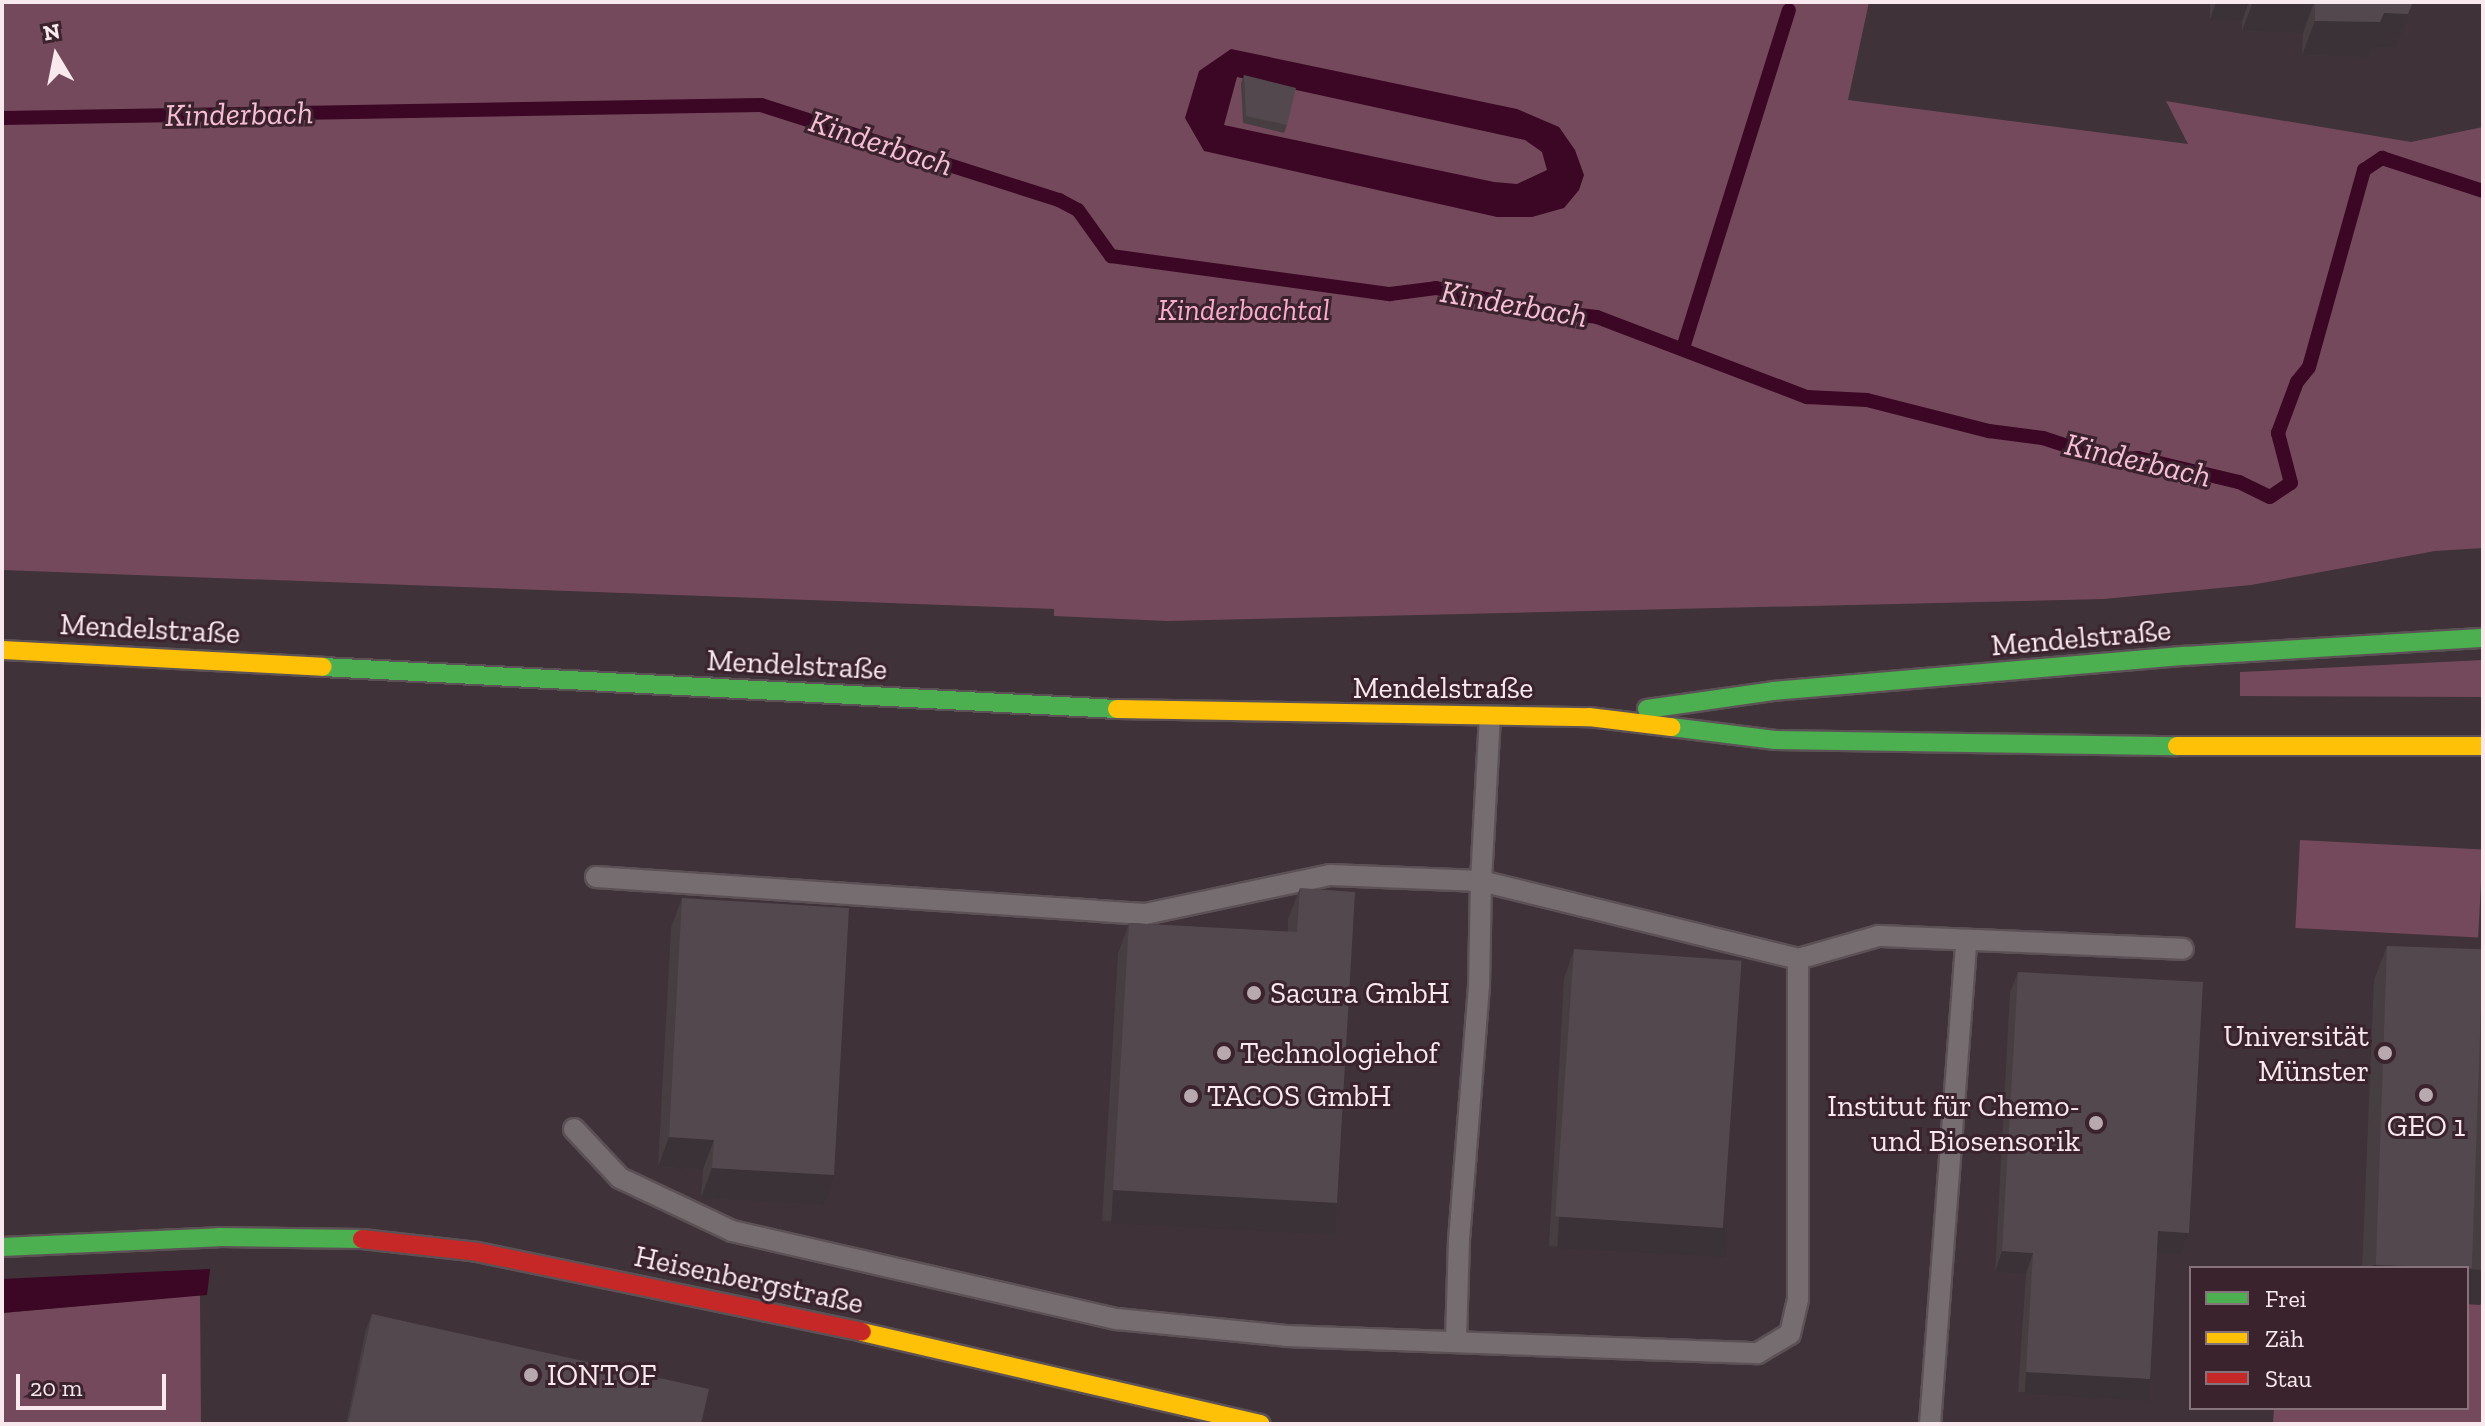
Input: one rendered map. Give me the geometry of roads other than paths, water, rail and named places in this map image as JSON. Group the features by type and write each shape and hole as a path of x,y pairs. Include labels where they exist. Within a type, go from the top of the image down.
{"main road":[{"name":"Mendelstraße","path":"1589,717 1773,691 2302,647 2483,638"},
{"name":"Mendelstraße","path":"2,650 1034,706 1589,717 1775,740 2162,747 2483,746"},
{"name":"Heisenbergstraße","path":"2,1247 219,1237 331,1241 376,1238 477,1252 783,1314 1261,1424"}],"lane":[{"path":"1456,1340 1459,1240 1479,985 1490,717"},
{"path":"596,877 1145,914 1330,875 1481,881 1798,959 1879,936 2183,949"},
{"path":"1930,1424 1966,941"},
{"path":"574,1129 620,1178 732,1231 1117,1319 1286,1336 1758,1353 1790,1334 1798,1299 1798,959"}],"waterway":[{"path":"1683,348 1789,10"},
{"name":"Kinderbach","path":"2,118 761,105 1059,200 1078,210 1111,256 1390,294 1436,288 1536,310 1597,317 1807,397 1867,400 1989,431 2043,438 2110,460 2138,458 2239,482 2270,497 2291,483 2278,433 2297,382 2309,367 2364,170 2382,158 2483,191"}],"place":[{"name":"Sacura GmbH","path":"1254,993"},
{"name":"Technologiehof","path":"1224,1053"},
{"name":"Universität Münster","path":"2385,1053"},
{"name":"GEO 1","path":"2426,1095"},
{"name":"TACOS GmbH","path":"1191,1096"},
{"name":"Institut für Chemo- und Biosensorik","path":"2096,1123"},
{"name":"IONTOF","path":"531,1375"}],"park label":[{"name":"Kinderbachtal","path":"1244,310"}]}
